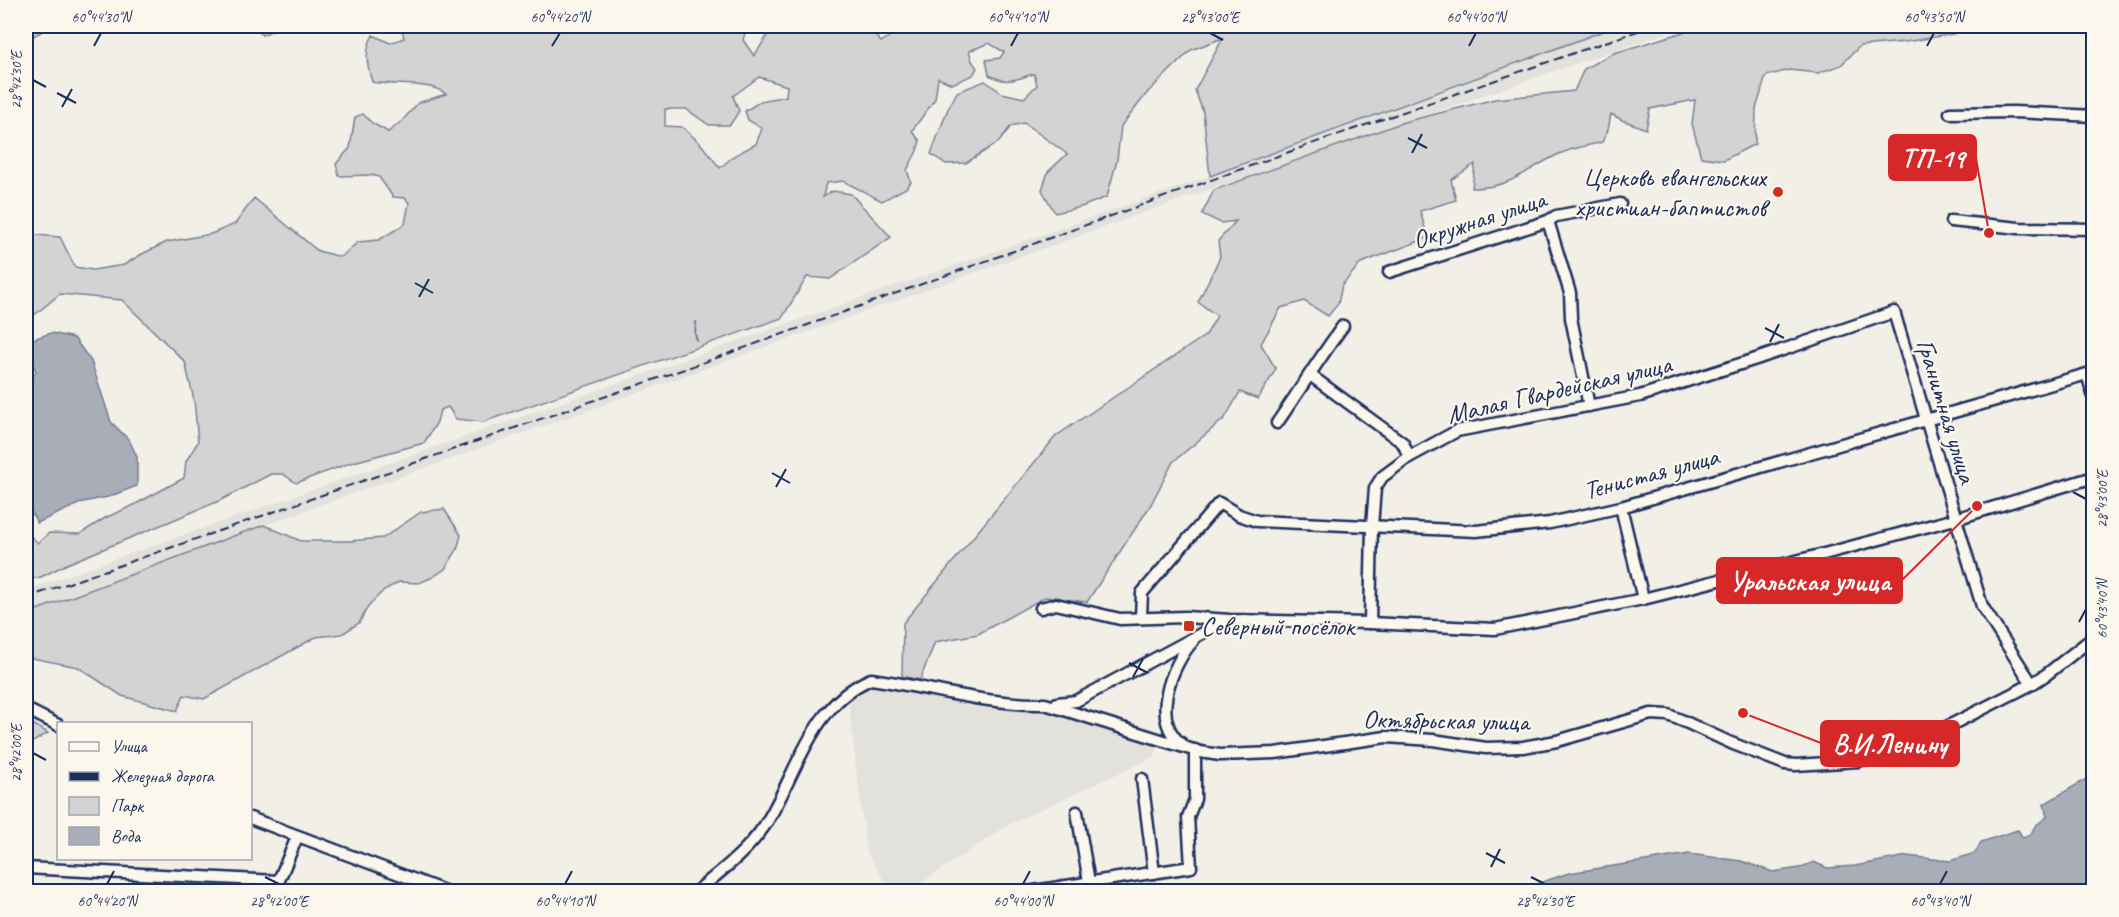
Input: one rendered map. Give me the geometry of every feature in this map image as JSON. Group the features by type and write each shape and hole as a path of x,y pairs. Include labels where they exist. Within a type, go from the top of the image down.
{"street":[{"path":"1950,113 2014,112 2094,116"},
{"name":"Окружная улица","path":"1389,272 1548,221 1556,216 1620,204"},
{"path":"1548,221 1570,293 1571,318 1589,406"},
{"path":"1951,221 2019,228 2094,229"},
{"name":"Малая Гвардейская улица","path":"1370,623 1375,488 1382,477 1409,457 1456,432 1640,396 1894,312"},
{"name":"Гранитная улица","path":"1894,312 1982,606 2032,684"},
{"path":"1277,423 1343,326"},
{"name":"Тенистая улица","path":"1141,617 1142,593 1219,502 1239,515 1257,521 1476,531 1550,523 1621,507 2087,374 2094,397"},
{"path":"1310,375 1403,443 1409,457"},
{"path":"1041,608 1056,604 1120,619 1186,617 1495,629 1643,599 1955,519 2094,477"},
{"path":"1621,507 1643,599"},
{"path":"1045,704 1076,701 1218,624 1230,620"},
{"path":"1183,745 1175,739 1169,726 1167,688 1180,656 1201,634"},
{"name":"Октябрьская улица","path":"696,891 749,846 765,825 806,743 821,720 855,685 871,679 993,702 1045,704 1195,750 1220,755 1275,753 1386,737 1433,740 1486,748 1523,747 1557,741 1651,714 1668,715 1731,743 1785,764 1796,765 1858,761 1899,751 2032,684 2094,637"},
{"path":"26,709 57,724"},
{"path":"1027,891 1191,867 1188,817 1195,799 1195,750"},
{"path":"1142,779 1154,873"},
{"path":"1077,812 1089,882"},
{"path":"252,819 447,891"},
{"path":"26,868 276,886 297,837"}],"shaded area":[{"path":"1617,26 1686,26 1177,201 239,534 26,614 26,590 1210,176"},
{"path":"878,685 992,707 1047,709 1159,743 1155,756 1010,824 908,891 891,891 866,851 848,697 861,689"}],"green space":[{"path":"26,26 52,26 26,40"},
{"path":"253,26 282,26 262,35"},
{"path":"401,26 747,26 743,40 754,56 766,38 770,26 808,26 826,32 846,26 866,26 881,42 905,26 1617,26 1210,176 1203,112 1195,90 1223,38 1191,50 1148,92 1121,126 1117,160 1107,197 1081,207 1055,213 1042,190 1048,172 1067,154 1024,123 1011,126 999,142 966,163 946,164 931,154 947,111 957,92 985,81 1002,93 1024,98 1037,85 1034,74 1007,80 989,75 986,60 1000,58 1004,52 989,43 969,51 977,68 973,75 952,84 938,78 935,99 912,131 920,141 907,170 911,182 906,188 882,201 843,181 826,183 823,197 833,191 851,194 891,237 830,279 807,277 782,318 483,422 456,419 448,407 440,410 437,422 424,443 350,463 296,483 283,474 271,474 219,501 41,577 26,580 26,532 38,543 49,533 80,534 105,518 184,478 186,461 198,442 194,400 185,362 122,300 60,294 26,322 26,234 60,237 75,267 93,270 124,265 167,242 211,234 235,224 254,198 318,251 341,257 358,242 379,240 405,224 409,203 405,198 393,197 379,177 372,175 339,176 336,164 350,148 355,117 363,114 372,123 388,132 402,121 418,103 446,94 431,87 372,82 367,58 368,47 373,35 390,43 404,38","holes":["759,77 787,86 786,96 761,101 745,111 748,120 762,128 756,144 735,155 720,168 700,143 682,127 665,126 665,109 686,109 709,125 730,125 739,111 733,96"]},
{"path":"1703,26 1951,26 1954,34 1860,46 1841,65 1818,73 1789,70 1766,76 1756,109 1755,144 1724,160 1701,157 1692,124 1695,100 1650,109 1646,129 1611,114 1608,130 1602,142 1562,153 1498,185 1472,188 1475,164 1451,180 1456,200 1420,211 1428,238 1361,263 1342,285 1338,304 1328,316 1304,301 1281,308 1261,344 1276,369 1258,399 1240,392 1225,418 1173,462 1150,506 1087,602 1045,597 978,634 935,642 920,680 902,676 903,623 1056,436 1206,335 1217,316 1198,302 1220,257 1218,241 1236,221 1221,223 1202,214 1214,190 1404,122 1495,99 1574,91 1584,69 1611,54"},
{"path":"444,509 461,535 457,550 445,569 419,583 399,582 384,590 369,605 359,623 342,634 316,637 204,699 184,695 177,711 122,696 78,667 26,657 26,614 264,525 301,541 383,538 421,512"},
{"path":"26,720 48,733 33,742 26,739"}],"water":[{"path":"51,333 74,338 91,361 111,422 129,440 137,457 137,486 108,497 83,502 37,523 26,501 26,391 36,371 30,358 27,341"},
{"path":"2093,775 2093,891 1515,891 1569,873 1689,854 1741,861 1773,872 1799,868 1814,862 1827,868 1855,866 1907,856 1950,861 1975,853 1981,842 2018,830 2023,838 2031,834 2035,826 2047,817 2044,804"}],"waterway":[{"path":"696,322 697,341"}],"railway":[{"path":"26,598 716,358 1328,138 1652,26"}],"place":[{"name":"Церковь евангельских христиан-баптистов","path":"1778,192"},
{"name":"ТП-19","path":"1989,233"},
{"name":"Уральская улица","path":"1977,506"},
{"name":"Северный посёлок","path":"1189,626"},
{"name":"В.И.Ленину","path":"1743,713"}]}
